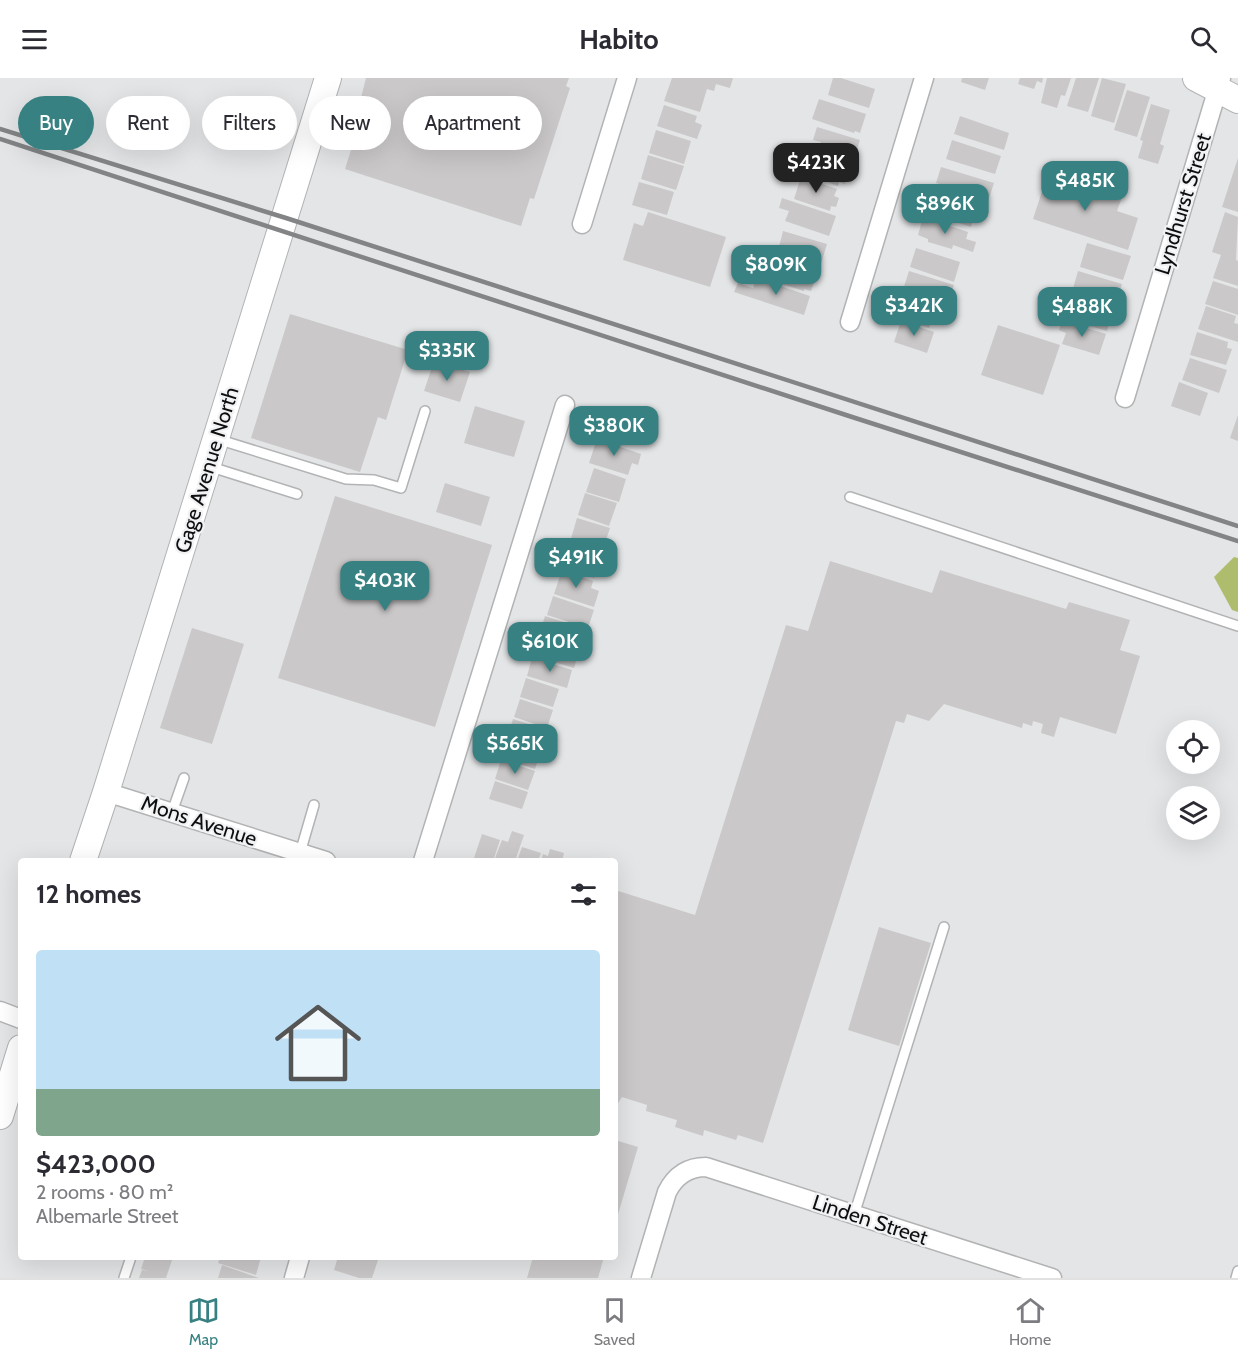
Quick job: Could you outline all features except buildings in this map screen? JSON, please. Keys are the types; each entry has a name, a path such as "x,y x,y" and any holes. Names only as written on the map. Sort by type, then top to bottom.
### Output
{"main road":[{"name":"Gage Avenue North","path":"84,858 217,439 328,78"},
{"path":"0,1116 18,1058"}],"street":[{"path":"582,224 627,78"},
{"path":"850,322 924,78"},
{"name":"Lyndhurst Street","path":"1125,398 1218,86"},
{"path":"424,858 565,405"},
{"name":"Mons Avenue","path":"106,792 316,858"},
{"path":"0,1011 18,1018"},
{"name":"Linden Street","path":"641,1278 667,1192 676,1179 688,1170 706,1167 1052,1278"},
{"path":"294,1278 299,1260"}],"lane":[{"path":"217,439 346,479 374,480 401,488 425,411"},
{"path":"208,466 297,494"},
{"path":"850,496 1238,626"},
{"path":"172,812 184,778"},
{"path":"300,853 314,805"},
{"path":"854,1215 944,927"},
{"path":"124,1278 130,1260"},
{"path":"1236,1278 1238,1272"}],"green space":[{"path":"1234,557 1238,558 1238,612 1232,610 1214,577"}],"railway":[{"path":"0,129 286,218 1238,526"},
{"path":"0,139 1238,541"}]}
